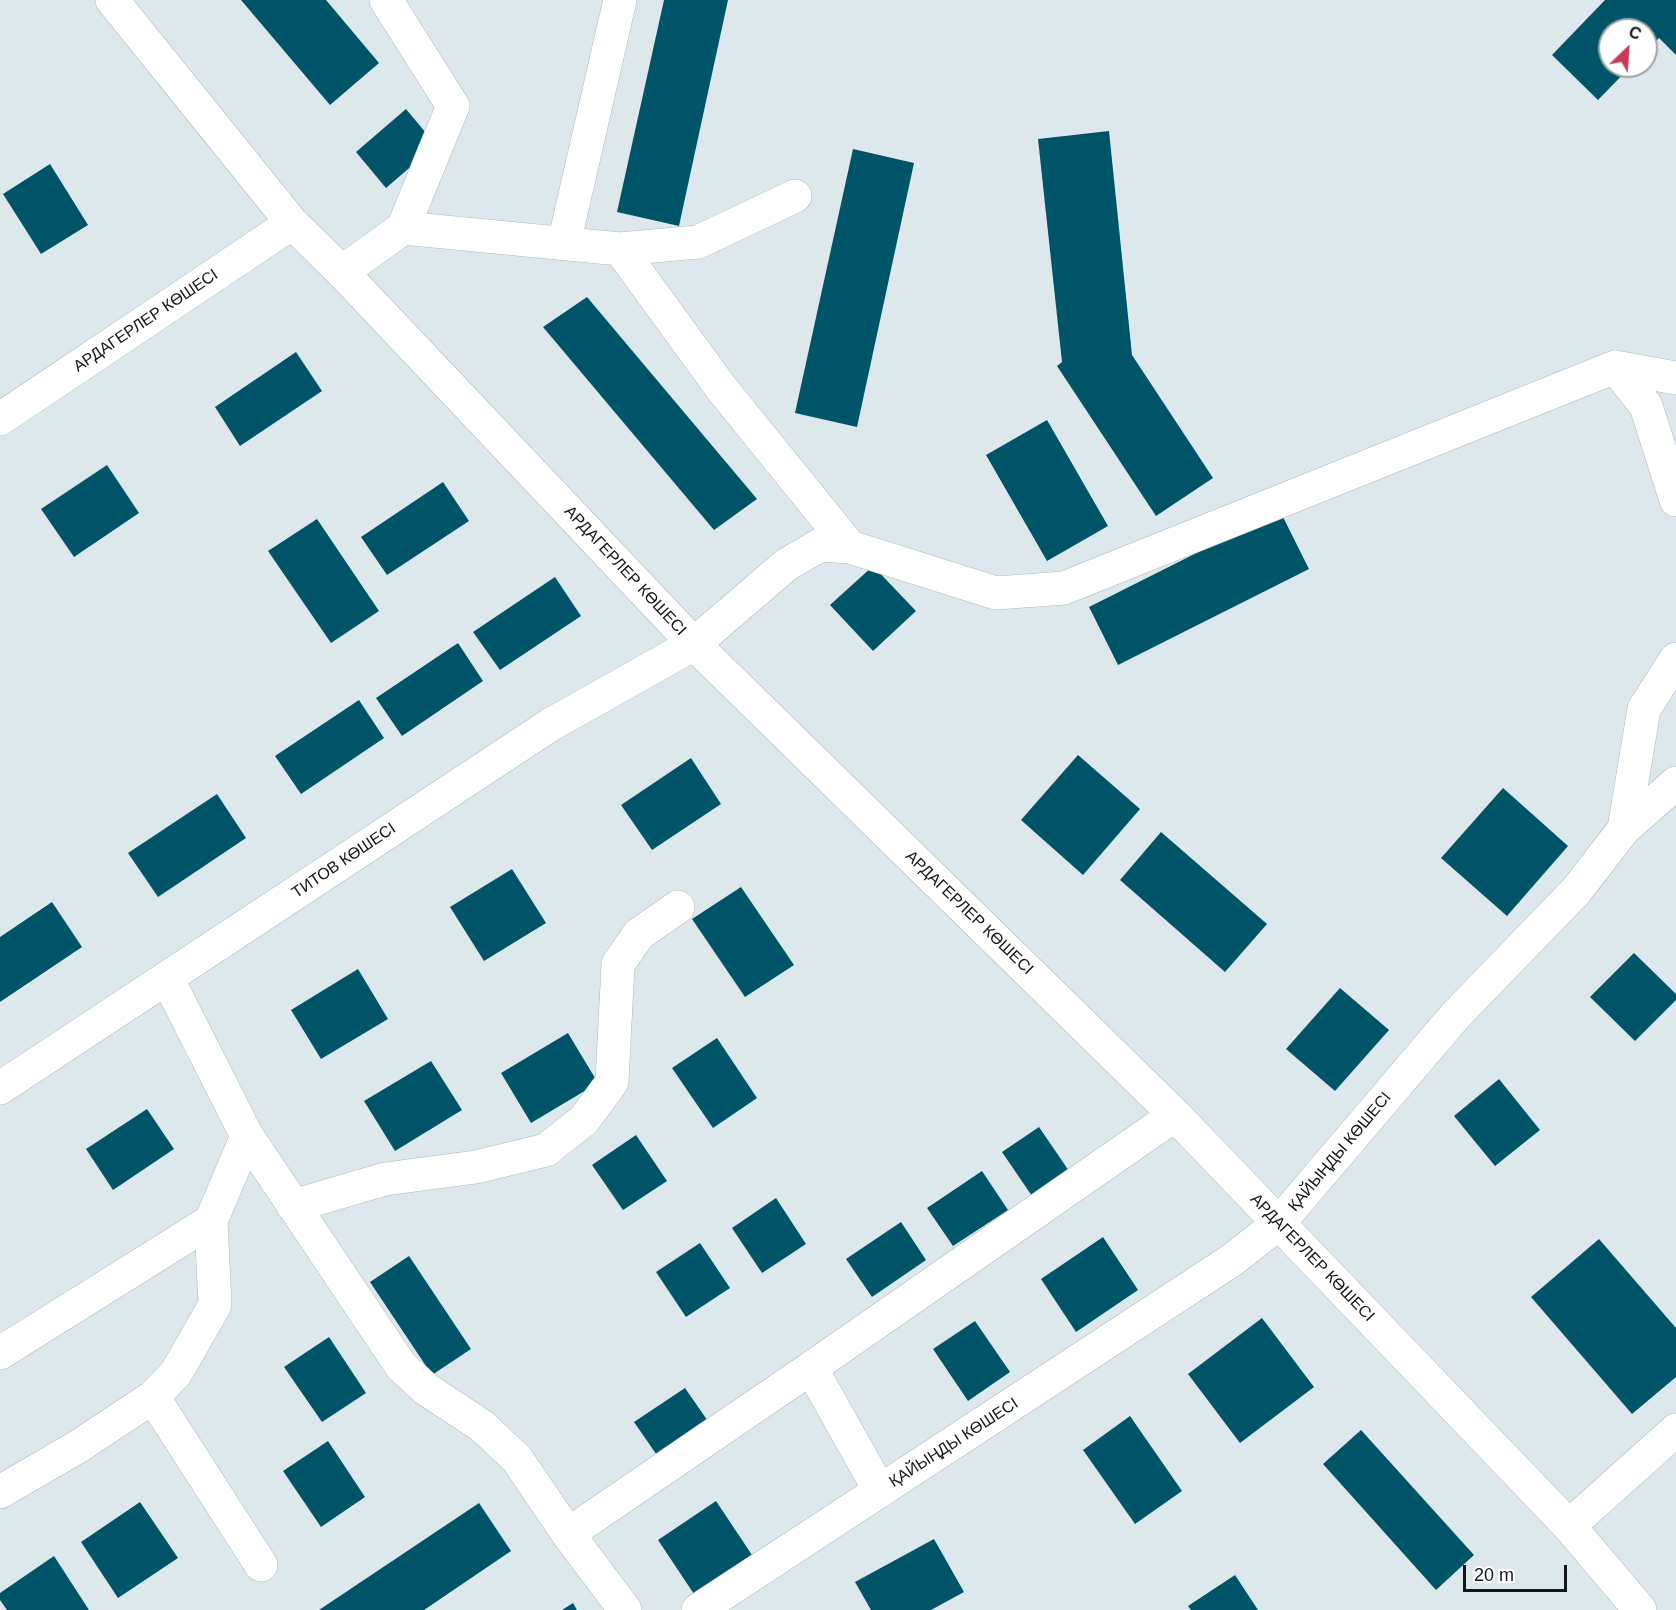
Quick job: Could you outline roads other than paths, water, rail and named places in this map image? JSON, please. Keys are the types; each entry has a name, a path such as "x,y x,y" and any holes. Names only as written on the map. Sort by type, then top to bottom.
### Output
{"street":[{"name":"АРДАГЕРЛЕР КӨШЕСІ","path":"112,0 292,223 342,272 694,644 1175,1114 1569,1526 1640,1610"},
{"path":"342,272 404,228 453,106 386,0"},
{"path":"564,243 620,0"},
{"path":"404,228 620,249 698,242 795,196"},
{"name":"АРДАГЕРЛЕР КӨШЕСІ","path":"0,419 292,223"},
{"path":"620,249 722,389 850,547"},
{"path":"1615,367 1676,378"},
{"path":"1615,367 1646,406 1676,501"},
{"name":"ТИТОВ КӨШЕСІ","path":"0,1088 550,725 694,644 786,565 820,545 850,547 996,593 1064,588 1615,367"},
{"name":"ҚАЙЫҢДЫ КӨШЕСІ","path":"698,1610 1232,1260 1278,1224 1455,1017 1576,891 1624,829 1644,709 1676,659"},
{"path":"1624,829 1676,783"},
{"path":"293,1206 385,1179 476,1167 546,1150 584,1120 612,1082 618,964 639,934 678,907"},
{"path":"167,978 247,1136 401,1366 426,1389 482,1426 518,1459 568,1534 625,1610"},
{"path":"568,1534 1175,1114"},
{"path":"0,1492 79,1446 153,1397 176,1373 215,1305 211,1221 247,1136"},
{"path":"0,1353 211,1221"},
{"path":"811,1368 880,1491"},
{"path":"153,1397 261,1565"},
{"path":"1569,1526 1676,1430"}]}
